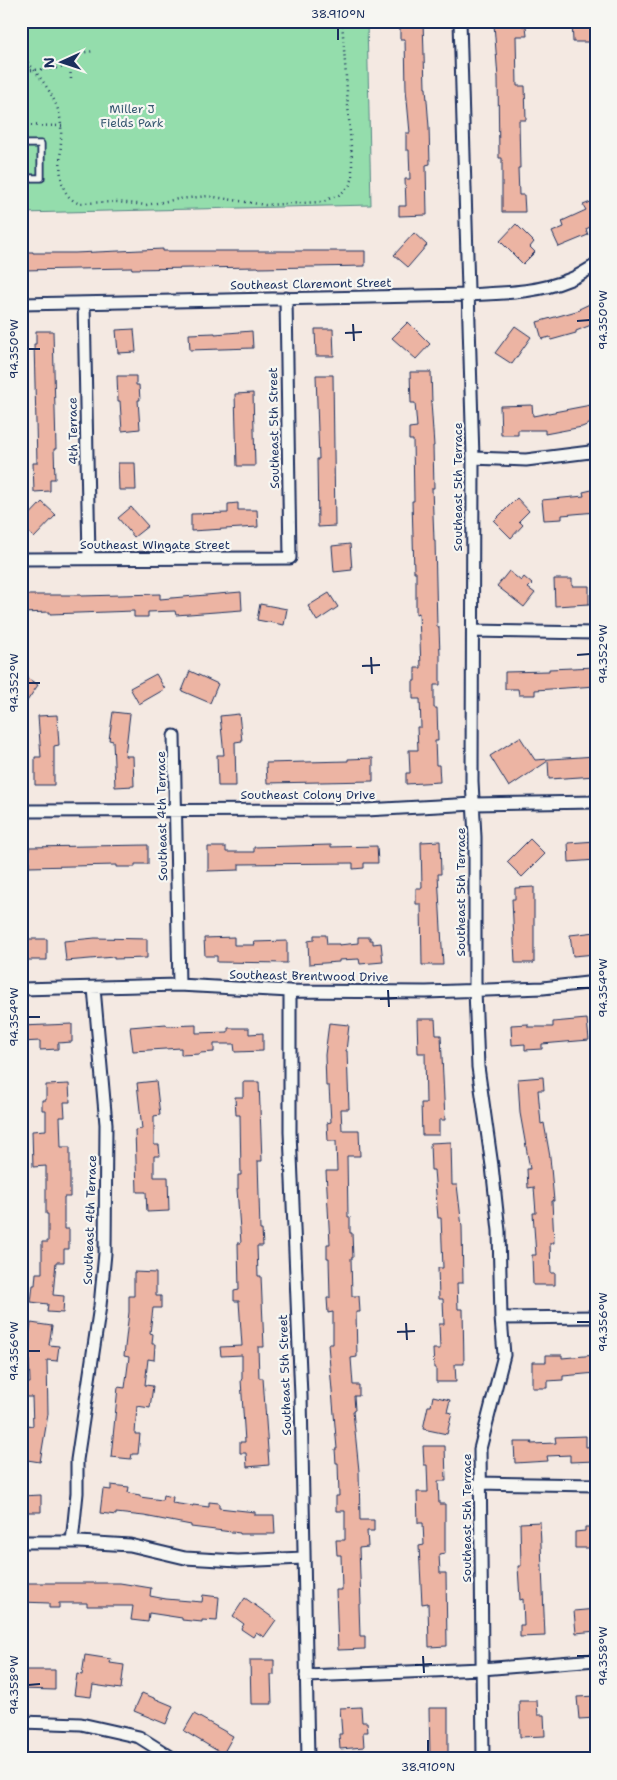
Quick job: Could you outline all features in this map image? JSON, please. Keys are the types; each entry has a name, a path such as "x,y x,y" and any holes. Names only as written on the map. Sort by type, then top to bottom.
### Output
{"street":[{"name":"Southeast 5th Terrace","path":"460,21 472,458 472,781 476,837 475,990 478,1067 499,1231 500,1318 504,1355 480,1449 483,1759"},
{"name":"Southeast Claremont Street","path":"21,304 467,295 523,292 569,280 596,265"},
{"name":"Southeast 5th Street","path":"286,298 290,558"},
{"name":"4th Terrace","path":"84,303 89,558"},
{"path":"472,458 526,460 590,452 596,449"},
{"name":"Southeast Wingate Street","path":"21,559 290,558"},
{"path":"473,631 596,633"},
{"name":"Southeast 4th Terrace","path":"174,736 179,985"},
{"name":"Southeast Colony Drive","path":"21,811 366,810 474,804 596,802"},
{"name":"Southeast Brentwood Drive","path":"21,989 179,985 290,991 426,992 543,988 596,982"},
{"name":"Southeast 4th Terrace","path":"72,1542 77,1493 77,1460 100,1306 105,1253 106,1124 94,988"},
{"name":"Southeast 5th Street","path":"290,991 290,1132 300,1396 308,1759"},
{"path":"500,1318 596,1317"},
{"path":"479,1483 596,1485"},
{"path":"21,1542 130,1545 186,1558 238,1560 303,1558"},
{"path":"306,1676 482,1669 596,1660"},
{"path":"21,1722 81,1724 139,1737 174,1759"}],"lane":[{"path":"21,144 41,144 41,178 21,178"}],"path":[{"path":"21,55 55,102 62,126 60,169 62,188 72,201 78,203 117,202 146,205 208,196 265,205 322,202 332,199 345,191 349,187 353,172 342,21"},
{"path":"72,79 70,68 79,53 94,51"},
{"path":"21,71 70,68"},
{"path":"21,125 62,126"}],"green space":[{"name":"Miller J Fields Park","path":"21,21 367,21 371,205 21,213"}],"building":[{"path":"400,21 423,21 430,164 426,165 427,215 399,216 399,206 406,206 405,179 410,179 409,150 406,150 406,133 410,133 406,89 405,39 400,39"},
{"path":"499,21 522,21 522,26 526,26 527,36 516,36 517,86 525,86 526,120 519,120 520,168 518,168 519,195 524,195 525,212 502,212 502,158 499,158 498,78 494,24 499,24"},
{"path":"572,21 592,21 592,23 596,23 596,42 573,42"},
{"path":"596,200 596,234 592,226 586,229 588,235 559,247 552,232 564,227 562,221 586,210 583,205"},
{"path":"516,224 534,242 530,247 535,252 523,264 500,241"},
{"path":"414,233 427,245 408,267 394,255"},
{"path":"163,249 163,251 365,251 365,266 21,270 21,252 75,253"},
{"path":"596,301 596,323 576,331 576,333 551,340 550,337 542,339 537,322 580,310"},
{"path":"408,322 430,344 416,359 392,338"},
{"path":"515,326 531,337 512,364 495,353"},
{"path":"134,329 136,352 118,353 116,330"},
{"path":"315,329 333,329 334,356 316,356"},
{"path":"36,331 53,331 56,449 54,449 55,479 50,479 50,491 34,492 33,463 37,463 34,344 36,344"},
{"path":"252,331 253,348 190,350 189,334"},
{"path":"410,372 431,372 434,446 434,488 432,488 437,627 439,627 440,655 440,685 434,685 434,708 437,708 438,741 435,741 436,765 439,765 440,782 406,784 406,773 410,773 409,750 418,750 417,727 421,727 420,699 413,699 415,668 421,668 419,613 416,614 416,572 414,572 413,440 409,440 409,428 417,427 415,403 411,403"},
{"path":"316,375 333,375 335,526 318,527 317,459 319,459"},
{"path":"117,376 136,376 136,385 139,385 140,429 122,431"},
{"path":"253,393 255,466 237,466 235,394"},
{"path":"596,404 596,421 582,427 545,434 545,430 518,430 518,435 501,435 500,406 532,405 533,416"},
{"path":"118,463 135,463 136,490 119,490"},
{"path":"596,489 596,512 562,515 562,519 544,520 542,500 584,496 583,492"},
{"path":"517,498 529,511 519,521 523,525 511,538 494,521"},
{"path":"42,502 56,515 34,538 21,524"},
{"path":"238,503 238,510 257,510 258,527 191,531 191,514 228,513 228,504"},
{"path":"131,507 148,526 134,537 118,518"},
{"path":"350,544 352,570 334,572 332,546"},
{"path":"509,571 521,581 524,577 532,584 528,588 535,593 524,607 497,586"},
{"path":"554,579 572,579 572,586 589,586 589,604 555,606"},
{"path":"241,592 242,610 176,615 175,611 148,612 148,617 134,617 134,611 50,614 50,612 21,613 21,595 160,594 160,599"},
{"path":"329,593 338,607 317,621 308,606"},
{"path":"260,604 287,609 284,625 257,620"},
{"path":"596,667 596,686 535,690 535,695 519,695 518,689 505,689 505,672"},
{"path":"190,671 218,684 210,703 182,691"},
{"path":"21,674 38,685 21,710"},
{"path":"156,674 165,689 139,704 130,688"},
{"path":"113,712 130,714 125,756 133,756 134,786 115,787 113,741 109,740"},
{"path":"239,714 242,741 235,742 236,786 218,786 217,755 224,755 220,716"},
{"path":"57,715 59,745 54,746 54,785 35,785 35,757 41,757 38,716"},
{"path":"520,737 535,760 596,756 596,776 549,779 548,761 509,787 490,756"},
{"path":"373,758 373,781 267,783 266,763 348,761 348,759"},
{"path":"530,839 545,854 522,877 507,862"},
{"path":"440,841 441,874 438,874 443,965 422,965 421,904 416,904 416,888 422,888 421,842"},
{"path":"596,841 596,860 569,862 568,843"},
{"path":"148,845 148,864 135,864 135,867 116,867 116,865 29,867 29,847"},
{"path":"331,845 331,847 377,846 378,863 364,863 364,868 353,869 353,863 239,864 239,870 208,871 208,847 226,847 226,852 254,852 254,847"},
{"path":"534,887 534,963 515,963 512,899 515,899 515,888"},
{"path":"596,932 596,954 573,956 570,935"},
{"path":"314,935 326,935 327,944 339,945 358,943 358,937 370,937 370,940 373,940 373,944 381,943 383,962 360,964 359,959 309,964 308,941 314,940"},
{"path":"234,937 234,945 255,945 254,942 287,941 287,963 217,962 217,956 205,956 204,938"},
{"path":"95,938 147,939 147,958 114,959 114,957 66,961 64,941"},
{"path":"21,939 47,939 47,960 21,960"},
{"path":"417,1019 435,1019 436,1035 441,1035 445,1120 439,1120 439,1135 422,1135 421,1103 426,1103 425,1053 418,1053"},
{"path":"587,1019 589,1040 542,1044 542,1049 525,1050 525,1044 512,1045 511,1025 528,1024 528,1027 553,1027 553,1022"},
{"path":"329,1023 349,1025 346,1051 349,1109 341,1109 342,1130 359,1130 360,1156 347,1156 348,1217 350,1217 350,1233 352,1233 353,1258 351,1258 352,1296 359,1296 360,1312 356,1312 357,1357 351,1358 353,1385 359,1385 359,1396 354,1396 355,1410 353,1411 359,1471 360,1520 374,1520 374,1531 367,1531 368,1547 359,1548 360,1636 365,1636 365,1649 338,1650 336,1590 342,1590 341,1555 337,1555 336,1540 345,1540 345,1511 336,1511 336,1496 339,1496 338,1463 336,1463 335,1449 337,1449 328,1344 333,1344 333,1312 328,1313 327,1298 330,1298 327,1244 330,1244 326,1171 337,1171 336,1141 328,1141 327,1123 331,1122 329,1086 326,1086 325,1055"},
{"path":"72,1024 72,1042 58,1043 58,1049 40,1050 40,1041 21,1042 21,1026"},
{"path":"166,1024 167,1026 196,1025 196,1033 228,1032 228,1028 249,1028 249,1034 263,1033 263,1051 235,1052 234,1044 214,1044 214,1052 200,1054 181,1055 181,1048 133,1051 130,1027"},
{"path":"543,1077 544,1090 538,1090 541,1124 544,1123 550,1157 554,1201 552,1201 554,1243 550,1243 551,1273 555,1273 555,1285 533,1285 532,1255 536,1255 533,1213 536,1213 534,1187 528,1188 527,1169 530,1169 520,1113 518,1079"},
{"path":"156,1081 160,1115 154,1116 154,1145 159,1145 160,1156 154,1156 154,1177 168,1177 169,1211 147,1212 146,1192 137,1192 135,1130 142,1129 137,1083"},
{"path":"243,1082 259,1082 262,1161 258,1161 260,1230 262,1230 263,1246 257,1246 258,1276 261,1276 264,1347 258,1347 259,1378 263,1378 269,1465 247,1467 246,1453 240,1453 240,1442 245,1442 241,1380 242,1355 221,1356 220,1347 242,1346 239,1301 234,1301 234,1291 239,1290 238,1243 241,1243 237,1189 238,1175 241,1175 240,1115 236,1115 235,1097 243,1097"},
{"path":"69,1084 70,1102 64,1102 65,1117 60,1117 61,1147 70,1147 70,1197 64,1197 64,1229 69,1229 69,1249 64,1249 64,1262 56,1262 53,1295 64,1296 63,1313 47,1312 48,1304 31,1302 36,1273 42,1273 42,1242 48,1242 46,1166 33,1167 32,1131 46,1130 46,1110 42,1110 42,1100 46,1100 46,1085"},
{"path":"451,1142 452,1185 457,1185 462,1227 463,1283 457,1283 458,1309 463,1309 464,1364 455,1364 456,1382 436,1382 433,1349 440,1349 439,1324 444,1324 443,1299 439,1299 438,1268 443,1268 441,1218 438,1218 434,1170 431,1170 430,1143"},
{"path":"134,1272 156,1273 156,1296 161,1296 161,1308 153,1308 150,1333 153,1334 152,1344 155,1344 154,1360 148,1359 145,1385 153,1386 150,1408 137,1406 135,1434 140,1434 138,1454 132,1454 131,1459 111,1457 118,1387 125,1388 129,1357 124,1356 129,1296 134,1296"},
{"path":"31,1323 52,1326 49,1345 59,1346 57,1361 47,1360 48,1414 40,1462 21,1459 21,1441 24,1442 27,1425 33,1426 32,1397 23,1397 23,1383 30,1383 29,1357 26,1356"},
{"path":"546,1355 562,1355 562,1358 596,1355 596,1373 563,1376 563,1380 547,1381 547,1388 532,1388 532,1362 546,1362"},
{"path":"433,1396 450,1400 447,1412 452,1413 447,1434 423,1429 428,1406 431,1406"},
{"path":"586,1436 586,1447 596,1446 596,1461 570,1462 570,1455 547,1456 548,1461 515,1463 514,1442 532,1442 531,1444 556,1443 555,1437"},
{"path":"423,1446 445,1446 446,1481 438,1481 439,1504 445,1504 445,1553 439,1554 440,1573 446,1573 447,1646 429,1647 428,1603 422,1604 419,1546 424,1545 423,1523 418,1523 417,1492 428,1492 427,1465 424,1465"},
{"path":"111,1485 129,1487 128,1493 140,1495 140,1497 162,1500 163,1495 173,1497 172,1503 209,1507 209,1502 219,1503 219,1508 255,1512 255,1515 274,1515 275,1534 240,1534 191,1527 191,1525 144,1516 100,1513 103,1489 111,1490"},
{"path":"41,1495 41,1512 21,1512 21,1496"},
{"path":"540,1522 545,1636 520,1637 520,1625 524,1625 523,1599 520,1600 518,1566 521,1566 520,1523"},
{"path":"585,1527 596,1527 596,1548 575,1548 575,1532 585,1531"},
{"path":"21,1583 120,1583 151,1588 150,1596 166,1599 202,1602 203,1595 219,1597 217,1621 182,1620 182,1618 149,1613 148,1622 131,1620 133,1606 87,1606 87,1603 59,1603 59,1608 49,1608 49,1603 21,1602"},
{"path":"245,1598 276,1620 264,1637 256,1632 253,1637 241,1629 244,1624 233,1616"},
{"path":"596,1609 596,1631 576,1633 574,1611"},
{"path":"85,1655 111,1659 110,1663 124,1665 121,1689 93,1685 91,1697 74,1695 77,1674 82,1675"},
{"path":"250,1660 274,1660 274,1675 271,1675 272,1704 251,1704"},
{"path":"21,1670 55,1670 55,1690 21,1689"},
{"path":"142,1693 173,1706 166,1724 134,1711"},
{"path":"596,1696 596,1718 579,1719 577,1697"},
{"path":"519,1701 537,1701 538,1715 544,1715 545,1736 520,1737"},
{"path":"361,1707 362,1722 367,1722 368,1732 363,1732 364,1747 340,1749 339,1734 342,1734 340,1708"},
{"path":"429,1708 448,1708 448,1759 430,1759"},
{"path":"194,1714 233,1736 223,1754 184,1731"}]}
